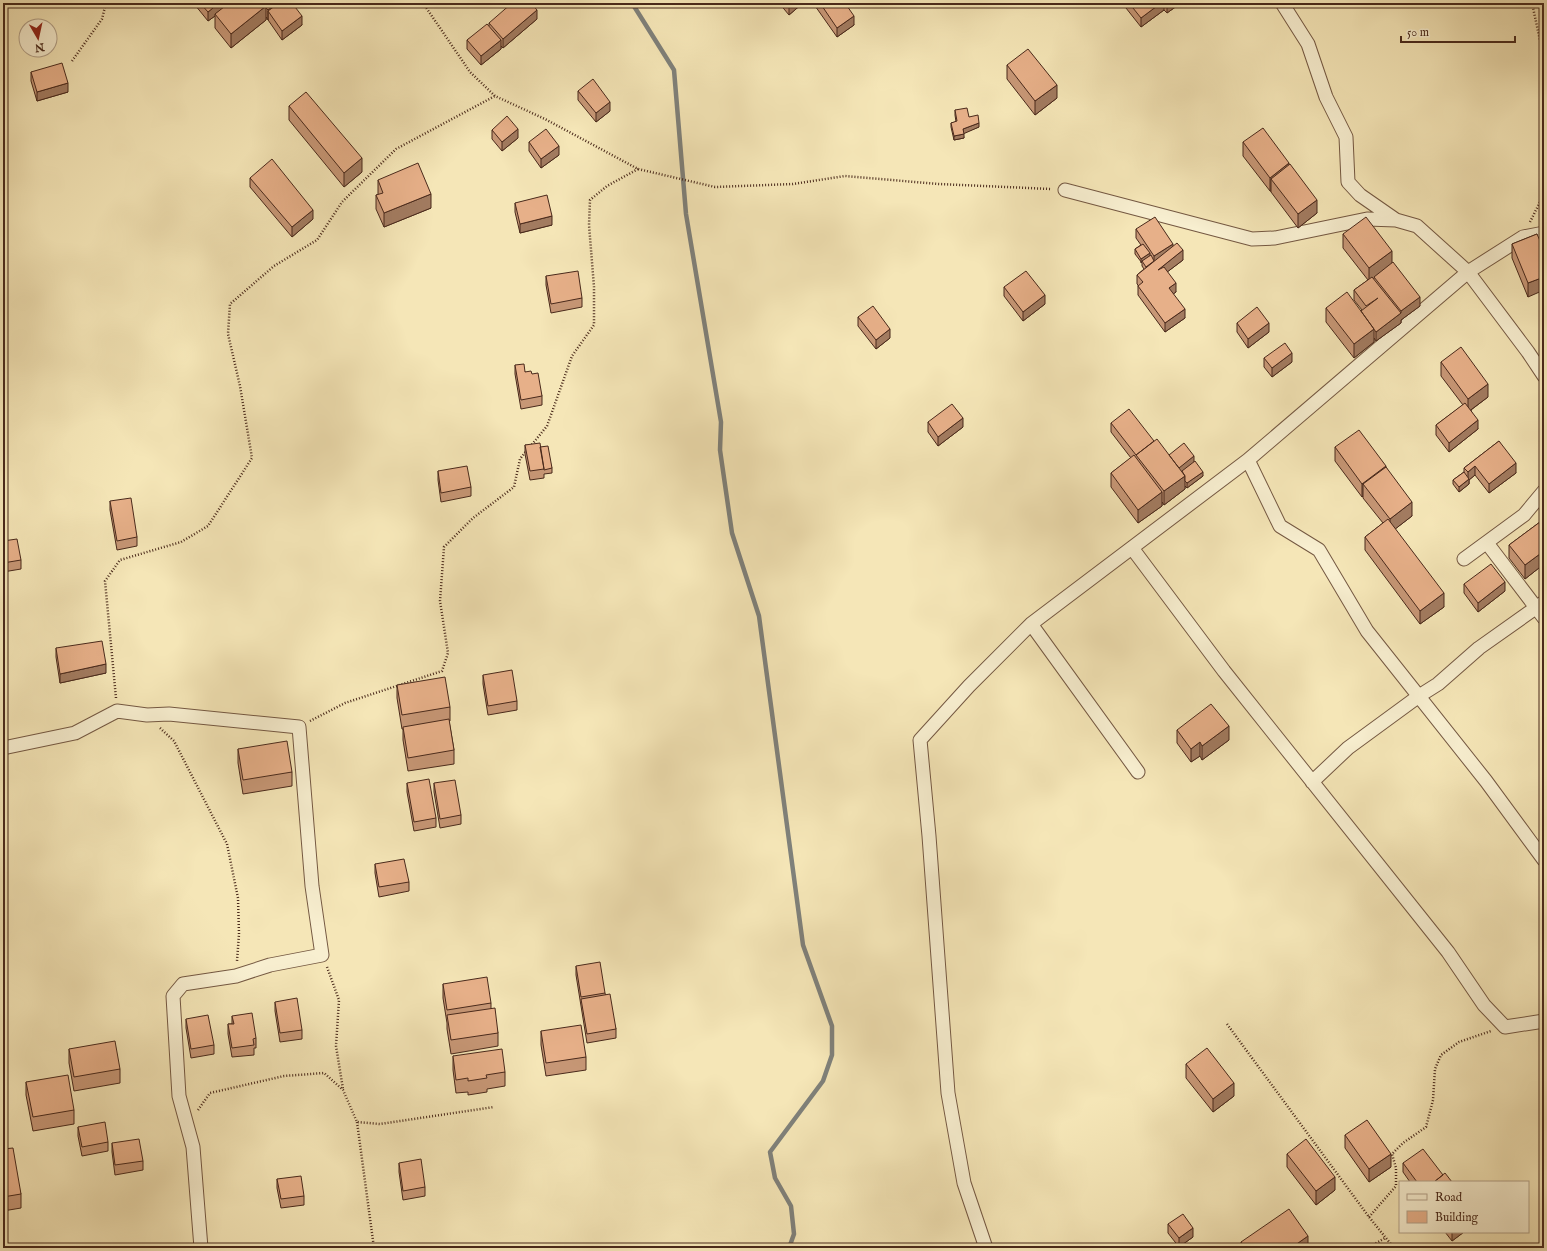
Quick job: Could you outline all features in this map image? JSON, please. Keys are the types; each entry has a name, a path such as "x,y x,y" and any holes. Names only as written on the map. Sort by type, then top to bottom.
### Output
{"street":[{"path":"1282,3 1308,44 1326,97 1346,137 1348,182 1360,195 1396,220"},
{"path":"1065,190 1252,239 1275,238 1367,219 1396,220 1417,226 1468,272 1528,352 1544,376"},
{"path":"986,1248 964,1183 948,1093 929,836 920,740 969,686 1031,624 1248,460 1468,272 1522,237 1544,233"},
{"path":"1248,460 1280,526 1318,550 1367,631 1486,781 1544,860"},
{"path":"1464,559 1488,543 1524,515 1544,491"},
{"path":"1312,782 1348,748 1418,696 1438,684 1479,648 1541,609 1488,543"},
{"path":"1132,548 1224,671 1448,952 1484,1005 1505,1027 1544,1021"},
{"path":"1031,624 1138,772"},
{"path":"3,748 74,733 117,711 147,715 169,714 299,727 312,886 322,956 270,964 236,976 183,984 173,996 179,1096 193,1147 201,1248"}],"path":[{"path":"72,61 102,19 106,3"},
{"path":"423,3 470,72 495,96 545,120 638,169 715,187 793,184 845,176 939,184 1065,190"},
{"path":"1532,3 1544,59"},
{"path":"117,711 105,581 120,560 181,542 208,526 252,458 240,386 228,334 230,304 274,266 317,240 342,202 396,148 495,96"},
{"path":"299,727 346,703 442,671 448,653 440,601 444,546 473,518 514,487 520,459 547,426 572,356 594,326 594,286 589,225 590,200 607,186 638,169"},
{"path":"1522,237 1544,194"},
{"path":"147,715 174,741 227,844 238,898 239,934 236,976"},
{"path":"322,956 331,974 339,1000 336,1046 343,1090 357,1122 374,1248"},
{"path":"1228,1024 1369,1217 1394,1248"},
{"path":"1369,1217 1396,1186 1396,1168 1392,1154 1403,1143 1426,1127 1433,1100 1435,1069 1441,1055 1459,1042 1505,1027"},
{"path":"187,1125 210,1093 284,1076 324,1073 343,1090"},
{"path":"357,1122 380,1124 494,1107"},
{"path":"1368,1248 1385,1238"}],"building":[{"path":"200,3 219,3 208,12"},
{"path":"229,3 263,3 266,6 231,34 215,14"},
{"path":"263,3 277,3 268,10"},
{"path":"279,3 292,3 302,16 282,31 268,11"},
{"path":"512,3 531,3 537,10 503,39 489,23"},
{"path":"820,3 845,3 854,16 837,28"},
{"path":"1129,3 1161,3 1141,18"},
{"path":"487,24 501,40 481,56 467,40"},
{"path":"1028,49 1057,85 1035,101 1007,65"},
{"path":"62,63 68,83 37,92 31,72"},
{"path":"593,79 610,102 596,113 578,91"},
{"path":"306,92 362,158 344,173 289,106"},
{"path":"967,108 969,117 978,115 979,123 963,129 964,134 954,136 951,123 957,121 955,110"},
{"path":"507,116 518,129 502,142 492,130"},
{"path":"1263,128 1289,163 1270,178 1243,142"},
{"path":"546,129 559,146 541,159 529,142"},
{"path":"272,159 313,210 292,227 250,178"},
{"path":"418,163 431,194 384,213 376,195 383,193 378,180"},
{"path":"1290,164 1317,200 1298,214 1271,179"},
{"path":"547,195 552,216 520,224 515,203"},
{"path":"1155,217 1173,244 1154,256 1136,229"},
{"path":"1366,217 1392,251 1369,268 1343,234"},
{"path":"1537,234 1544,250 1544,277 1528,283 1512,244"},
{"path":"1177,243 1183,250 1158,270 1164,267 1176,283 1169,288 1185,309 1165,323 1138,286 1143,282 1137,275"},
{"path":"1143,244 1150,253 1141,259 1135,249"},
{"path":"1151,255 1154,261 1146,267 1142,261"},
{"path":"1393,262 1420,297 1401,311 1374,277"},
{"path":"578,271 582,298 551,304 546,276"},
{"path":"1026,271 1045,295 1023,312 1004,287"},
{"path":"1372,277 1401,313 1376,332 1361,311 1378,298 1366,306 1354,290"},
{"path":"1347,292 1374,329 1354,344 1326,308"},
{"path":"873,306 890,329 876,340 858,317"},
{"path":"1257,307 1269,323 1248,339 1237,323"},
{"path":"1285,343 1292,353 1272,368 1264,358"},
{"path":"1461,347 1488,384 1468,399 1441,362"},
{"path":"524,364 525,372 531,371 532,374 538,373 542,396 521,400 515,365"},
{"path":"1465,403 1478,420 1449,443 1436,425"},
{"path":"952,404 963,418 938,437 928,422"},
{"path":"1129,409 1154,441 1136,455 1111,423"},
{"path":"1359,430 1386,466 1362,484 1335,447"},
{"path":"1157,439 1185,476 1164,491 1136,455"},
{"path":"1499,441 1516,463 1489,484 1475,466 1468,472 1464,468"},
{"path":"540,443 544,469 530,471 525,445"},
{"path":"1184,443 1194,456 1179,468 1169,455"},
{"path":"548,446 552,468 544,470 540,447"},
{"path":"1134,455 1162,492 1138,510 1111,473"},
{"path":"1195,461 1203,472 1187,483 1182,471"},
{"path":"467,466 471,487 441,493 438,471"},
{"path":"1386,467 1412,502 1390,519 1363,484"},
{"path":"1464,472 1469,479 1459,487 1453,480"},
{"path":"131,498 137,537 117,541 110,501"},
{"path":"1388,519 1444,593 1420,611 1365,537"},
{"path":"1544,519 1544,551 1525,565 1509,545"},
{"path":"17,539 21,560 3,563 3,541"},
{"path":"1491,564 1505,582 1478,603 1464,584"},
{"path":"102,641 106,664 60,674 56,648"},
{"path":"512,670 517,701 488,706 483,675"},
{"path":"445,677 450,707 402,715 397,685"},
{"path":"1211,704 1229,726 1202,746 1200,742 1191,749 1177,730"},
{"path":"449,719 454,750 408,758 403,727"},
{"path":"287,741 292,772 243,780 238,749"},
{"path":"429,779 436,818 414,822 407,783"},
{"path":"455,780 461,815 440,819 434,783"},
{"path":"404,859 409,882 379,887 375,864"},
{"path":"600,962 605,993 581,997 576,966"},
{"path":"487,977 491,1003 447,1010 443,984"},
{"path":"610,994 616,1029 587,1034 581,999"},
{"path":"297,998 302,1030 280,1033 275,1002"},
{"path":"495,1008 498,1033 451,1040 447,1015"},
{"path":"252,1013 256,1038 253,1039 254,1045 232,1048 228,1024 234,1024 232,1016"},
{"path":"208,1015 214,1045 191,1049 186,1019"},
{"path":"581,1025 586,1057 546,1063 541,1031"},
{"path":"115,1041 120,1069 74,1077 69,1049"},
{"path":"1207,1048 1234,1083 1213,1099 1186,1064"},
{"path":"502,1049 505,1072 486,1075 487,1078 468,1081 468,1078 456,1080 453,1056"},
{"path":"68,1075 74,1110 33,1117 26,1082"},
{"path":"1367,1120 1391,1154 1369,1169 1345,1135"},
{"path":"105,1122 108,1142 82,1147 78,1127"},
{"path":"139,1139 143,1161 115,1165 112,1143"},
{"path":"1306,1139 1335,1177 1316,1191 1287,1154"},
{"path":"13,1148 21,1194 3,1197 3,1149"},
{"path":"1423,1149 1443,1175 1435,1181 1416,1181 1403,1163"},
{"path":"421,1159 425,1187 403,1191 399,1163"},
{"path":"1445,1173 1451,1181 1435,1181"},
{"path":"301,1176 304,1196 281,1199 277,1179"},
{"path":"1289,1209 1308,1236 1291,1248 1246,1248 1241,1242"},
{"path":"1183,1214 1193,1228 1179,1238 1168,1224"}],"waterway":[{"path":"632,3 674,70 686,214 721,422 720,450 732,533 759,616 803,945 832,1026 832,1055 823,1081 770,1152 775,1178 791,1206 794,1234 789,1248"}]}
